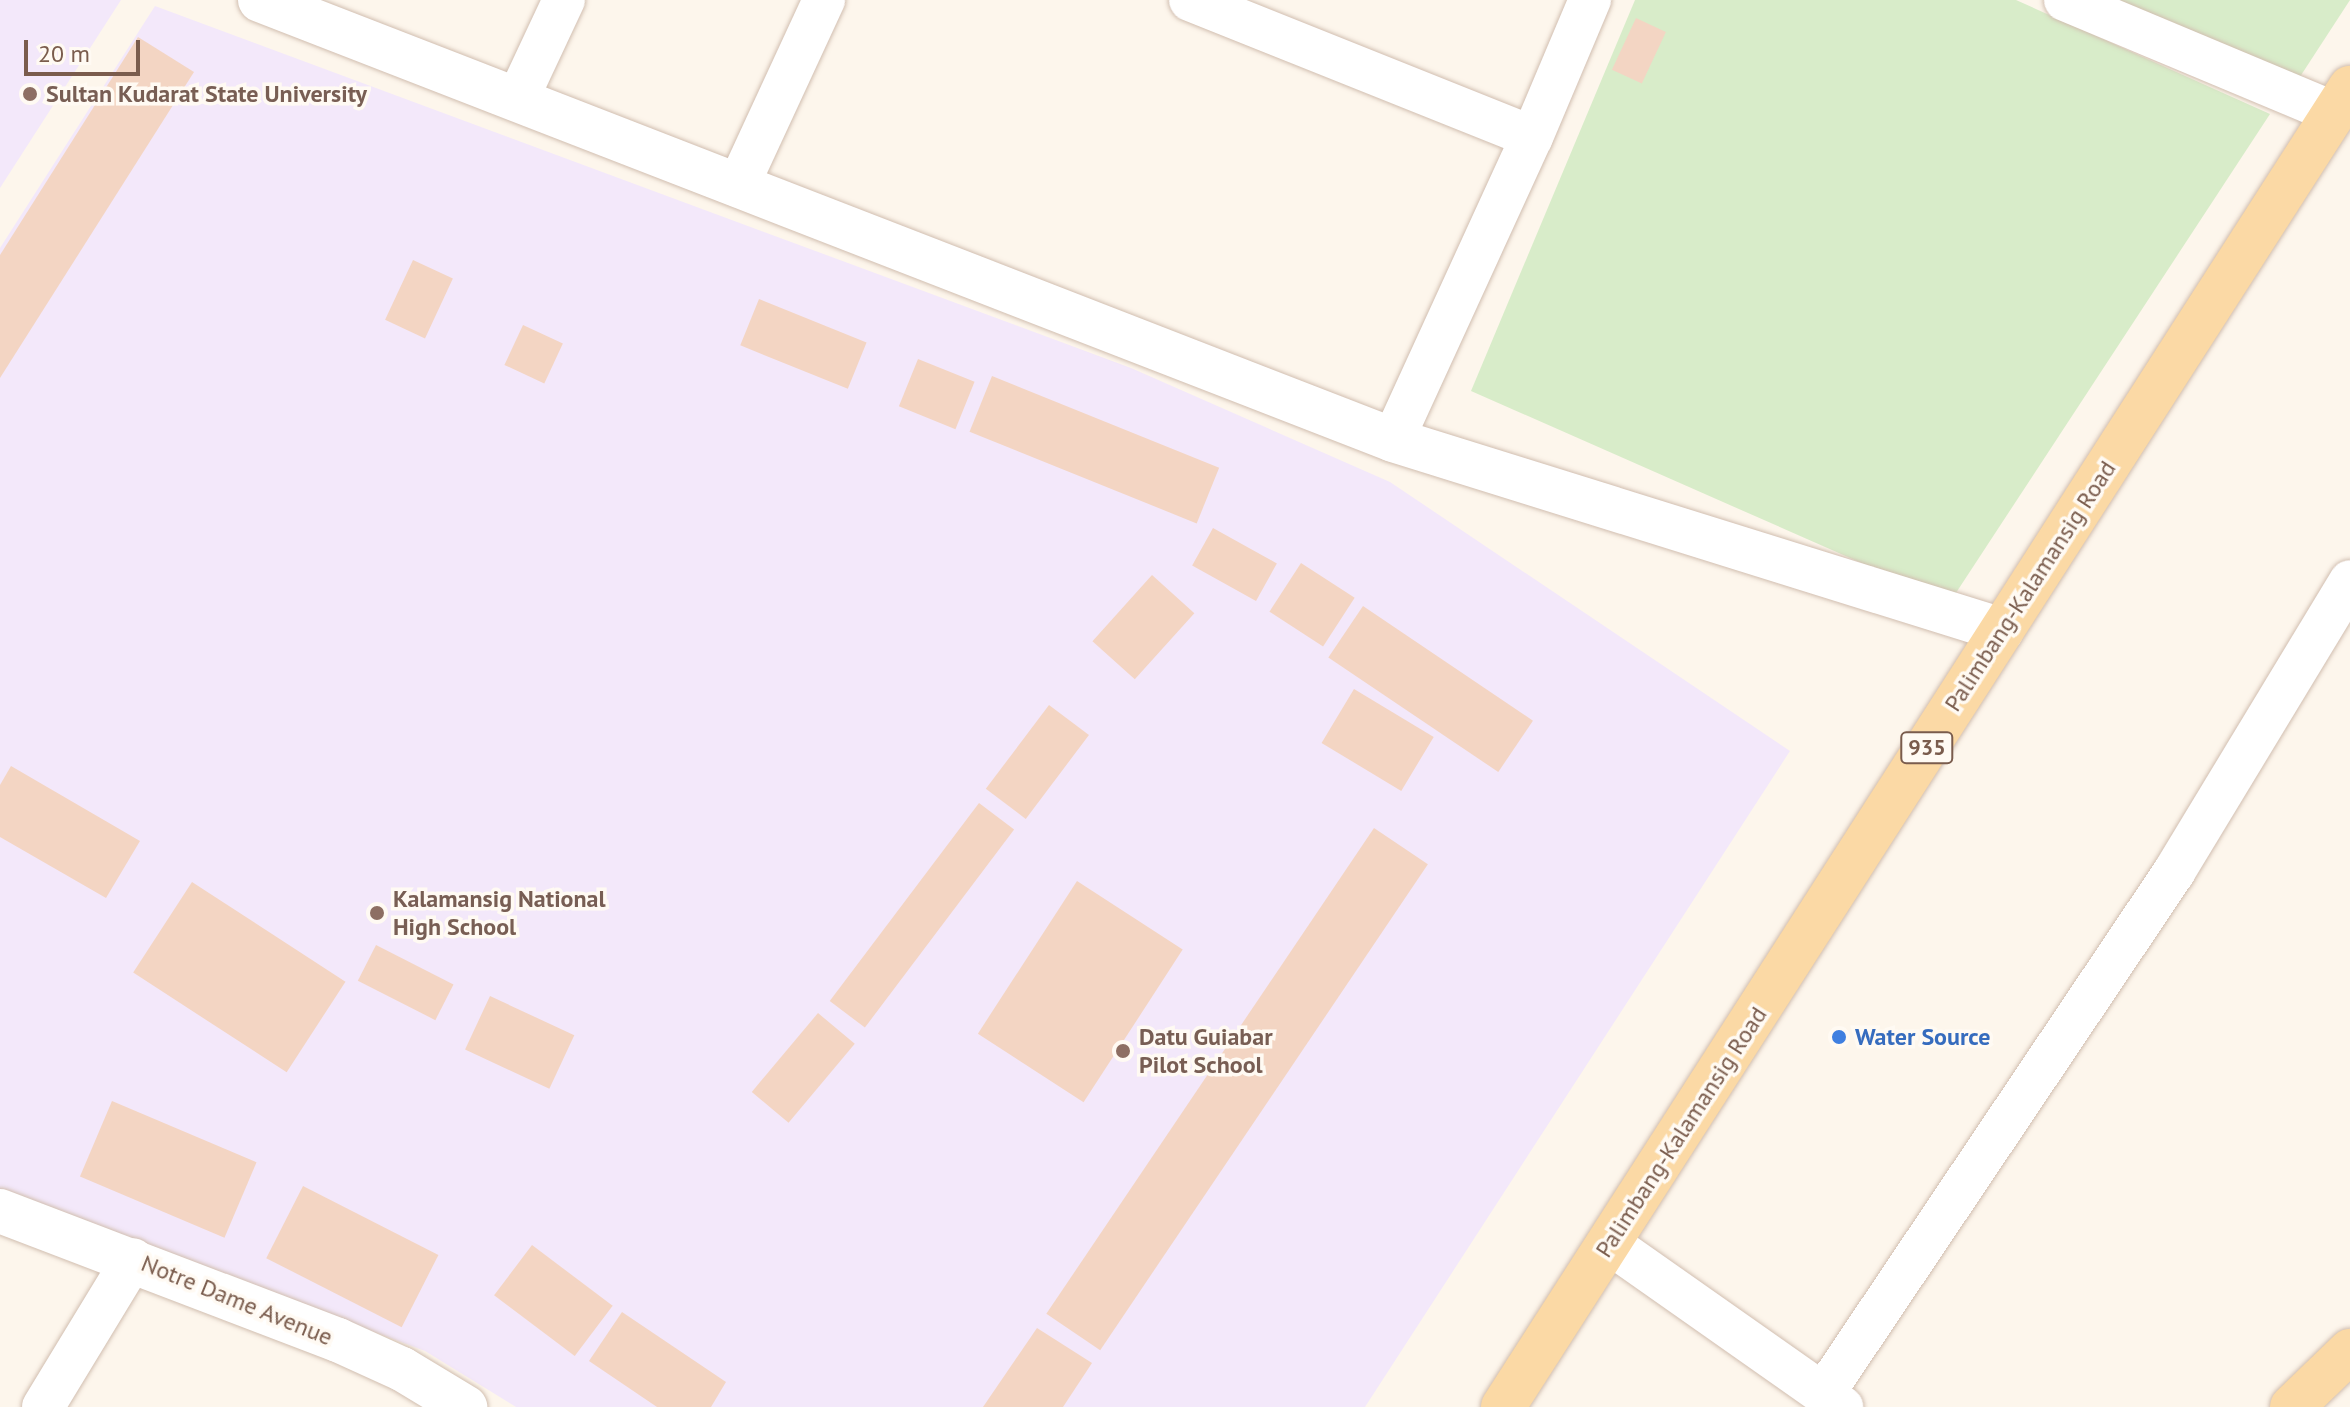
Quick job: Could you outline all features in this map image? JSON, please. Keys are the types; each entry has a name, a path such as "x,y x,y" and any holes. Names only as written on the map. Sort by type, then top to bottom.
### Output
{"main road":[{"name":"Palimbang-Kalamansig Road","path":"1503,1407 2341,100"},
{"path":"2292,1407 2350,1351"}],"street":[{"path":"260,0 305,7 518,98 738,186 1393,440 2002,630"},
{"path":"518,98 564,0"},
{"path":"738,186 824,0"},
{"path":"1190,0 1532,137"},
{"path":"1393,440 1532,137 1590,0"},
{"path":"2065,0 2341,100"},
{"path":"1610,1244 1833,1400 2174,872 2350,581"},
{"name":"Notre Dame Avenue","path":"0,1211 133,1259 338,1340 402,1369 465,1407"},
{"path":"43,1407 133,1259"}],"shaded area":[{"name":"Sultan Kudarat State University","path":"0,0 121,0 0,188"},
{"path":"155,6 1131,368 1390,482 1790,751 1365,1407 516,1407 425,1351 0,1192 0,248"}],"green space":[{"path":"1635,0 2016,0 2270,114 1950,602 1471,391"},
{"path":"2090,0 2350,0 2294,86"}],"building":[{"path":"1636,18 1666,32 1642,84 1612,70"},
{"path":"138,37 194,72 0,378 0,255"},
{"path":"413,260 453,279 425,338 385,320"},
{"path":"759,299 867,342 848,389 740,345"},
{"path":"523,325 563,344 544,383 504,365"},
{"path":"918,359 975,382 955,429 899,406"},
{"path":"992,376 1219,468 1197,523 970,432"},
{"path":"1213,528 1277,563 1256,601 1192,566"},
{"path":"1301,563 1355,598 1323,646 1269,612"},
{"path":"1152,575 1194,613 1135,679 1092,641"},
{"path":"1363,606 1533,721 1498,772 1328,657"},
{"path":"1354,689 1434,737 1401,791 1322,743"},
{"path":"1049,705 1089,735 1026,819 986,789"},
{"path":"11,766 140,841 106,898 0,837 0,785"},
{"path":"979,803 1014,829 865,1028 830,1001"},
{"path":"1374,828 1428,864 1100,1350 1046,1314"},
{"path":"1077,881 1183,950 1084,1102 978,1034"},
{"path":"192,882 345,982 287,1072 133,973"},
{"path":"376,945 454,984 435,1020 358,981"},
{"path":"490,996 574,1035 549,1089 465,1049"},
{"path":"818,1013 855,1044 789,1123 752,1092"},
{"path":"112,1101 257,1162 224,1238 80,1176"},
{"path":"303,1186 438,1255 402,1327 266,1258"},
{"path":"532,1245 613,1306 575,1356 494,1295"},
{"path":"622,1312 726,1382 711,1407 657,1407 589,1361"},
{"path":"1037,1328 1092,1363 1063,1407 983,1407"}],"place":[{"name":"Sultan Kudarat State University","path":"30,94"},
{"name":"Kalamansig National High School","path":"377,913"},
{"name":"Water Source","path":"1839,1037"},
{"name":"Datu Guiabar Pilot School","path":"1123,1051"}]}
